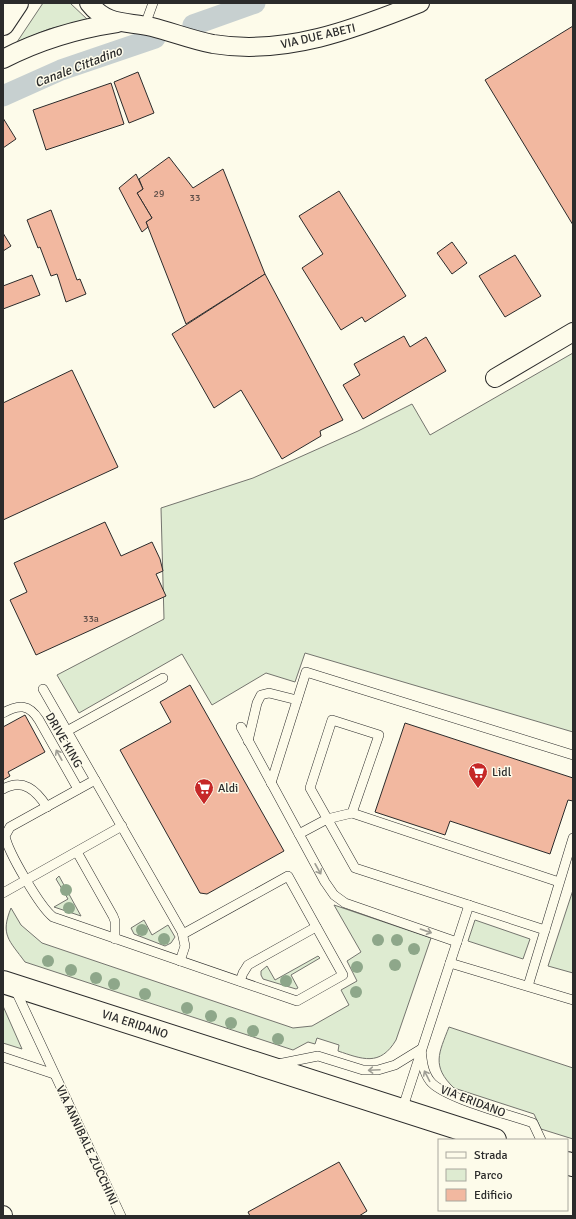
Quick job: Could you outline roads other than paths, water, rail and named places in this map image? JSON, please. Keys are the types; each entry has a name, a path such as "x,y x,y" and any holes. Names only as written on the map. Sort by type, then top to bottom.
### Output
{"main road":[{"path":"3,24 17,3"},
{"name":"VIA ERIDANO","path":"8,984 492,1139"}],"street":[{"name":"VIA DUE ABETI","path":"89,3 101,16 118,22 144,26 214,44 263,47 301,42 331,35 359,27 420,3"},
{"name":"VIA DUE ABETI","path":"3,59 53,37 84,28 118,22"},
{"path":"495,378 573,332"}],"lane":[{"path":"144,26 153,3"},
{"path":"271,783 306,672 573,755"},
{"path":"67,731 163,678"},
{"path":"43,689 183,934 185,946 180,961"},
{"path":"248,742 257,703 262,695 269,693 297,700"},
{"name":"DRIVE KING","path":"3,713 20,706 25,706 32,711 39,720 78,789"},
{"path":"352,813 379,735 332,720 310,788 355,868 545,930"},
{"path":"241,728 325,882 334,895 345,903 457,942"},
{"path":"95,780 10,827 5,836 9,848 42,906 53,917 297,1001 343,975 288,876 183,934"},
{"path":"3,789 16,785 26,785 36,791 47,807"},
{"path":"299,834 327,819 352,813 560,882"},
{"path":"3,893 122,826"},
{"path":"528,986 573,838"},
{"path":"77,852 113,916 115,921 115,939"},
{"name":"VIA ERIDANO","path":"402,1110 469,905"},
{"path":"240,981 248,965 316,927"},
{"path":"450,963 573,1000"},
{"name":"VIA ANNIBALE ZUCCHINI","path":"8,984 54,1074 121,1216"},
{"path":"267,1067 318,1056 363,1070 378,1070 395,1065 422,1049"},
{"name":"VIA ERIDANO","path":"422,1049 424,1071 430,1082 436,1087 458,1097 533,1123 541,1139"},
{"name":"VIA ANNIBALE ZUCCHINI","path":"3,1057 54,1074"}],"waterway":[{"name":"Canale Cittadino","path":"193,25 255,3"},
{"name":"Canale Cittadino","path":"3,96 61,70 155,38"}],"place":[{"name":"Lidl","path":"478,789"},
{"name":"Aldi","path":"204,805"}]}
